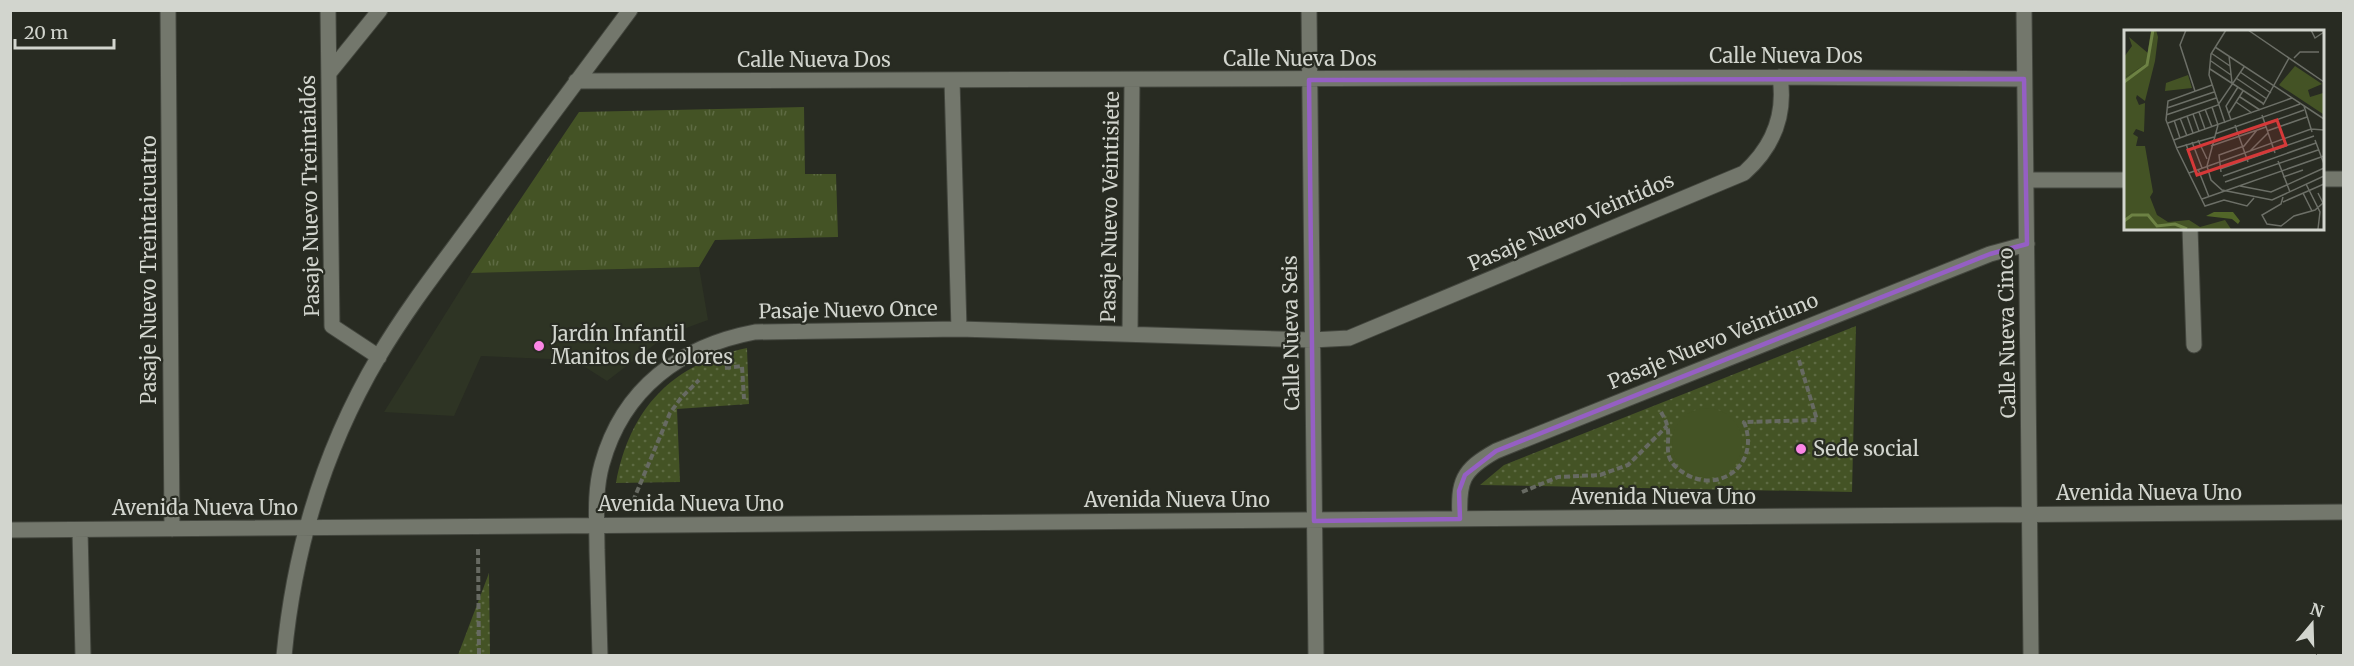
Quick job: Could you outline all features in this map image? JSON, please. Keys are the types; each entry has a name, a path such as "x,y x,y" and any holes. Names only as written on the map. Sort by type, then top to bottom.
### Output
{"street":[{"name":"Pasaje Nuevo Treintaicuatro","path":"168,10 172,530"},
{"name":"Pasaje Nuevo Treintaidós","path":"328,10 332,326 379,357"},
{"path":"329,73 380,10"},
{"path":"284,656 295,578 306,528 336,441 379,357 418,297 630,10"},
{"name":"Calle Nueva Seis","path":"1308,10 1316,656"},
{"name":"Calle Nueva Cinco","path":"2024,10 2031,656"},
{"name":"Calle Nueva Dos","path":"576,81 1780,77 2024,79"},
{"name":"Pasaje Nuevo Veintidos","path":"1312,340 1349,338 1744,173 1764,152 1778,123 1782,106 1780,77"},
{"path":"952,80 959,329"},
{"name":"Pasaje Nuevo Veintisiete","path":"1130,334 1132,80"},
{"path":"2324,179 2343,179"},
{"path":"2026,180 2124,180"},
{"path":"2190,230 2194,345"},
{"name":"Pasaje Nuevo Veintiuno","path":"1460,519 1459,491 1465,476 1478,461 1496,451 1990,254 2027,244"},
{"name":"Pasaje Nuevo Once","path":"600,656 597,493 610,439 640,392 664,369 707,344 755,332 959,329 1312,340"},
{"name":"Avenida Nueva Uno","path":"10,530 2343,512"},
{"path":"80,530 83,656"}],"path":[{"path":"1661,412 1668,426 1668,455 1673,464 1691,478 1705,482 1729,476 1744,459 1749,443 1744,422 1817,420 1790,333"},
{"path":"717,369 742,366 744,399"},
{"path":"622,526 670,413 681,398 698,381 708,375"},
{"path":"1515,495 1558,477 1600,475 1628,465 1668,426"},
{"path":"477,527 479,656"}],"highlighted area":[{"path":"2024,79 2027,244 1990,254 1496,451 1465,475 1459,491 1460,519 1314,521 1309,80"}],"shaded area":[{"name":"Jardín Infantil Manitos de Colores","path":"699,267 708,320 667,335 607,381 574,360 481,356 454,416 384,412 471,273"}],"green space":[{"path":"804,107 805,174 836,174 838,237 715,240 699,267 471,273 579,112"},
{"path":"1856,326 1852,492 1480,485 1504,465"},
{"path":"747,348 749,404 677,409 680,482 616,483 632,433 644,412 659,393 676,378 697,365 720,355"},
{"path":"1707,408 1726,414 1736,424 1742,443 1736,462 1726,472 1707,478 1688,472 1678,462 1672,443 1678,424 1688,414"},
{"path":"489,573 490,655 458,655"}],"place":[{"name":"Jardín Infantil Manitos de Colores","path":"539,346"},
{"name":"Sede social","path":"1801,449"}]}
